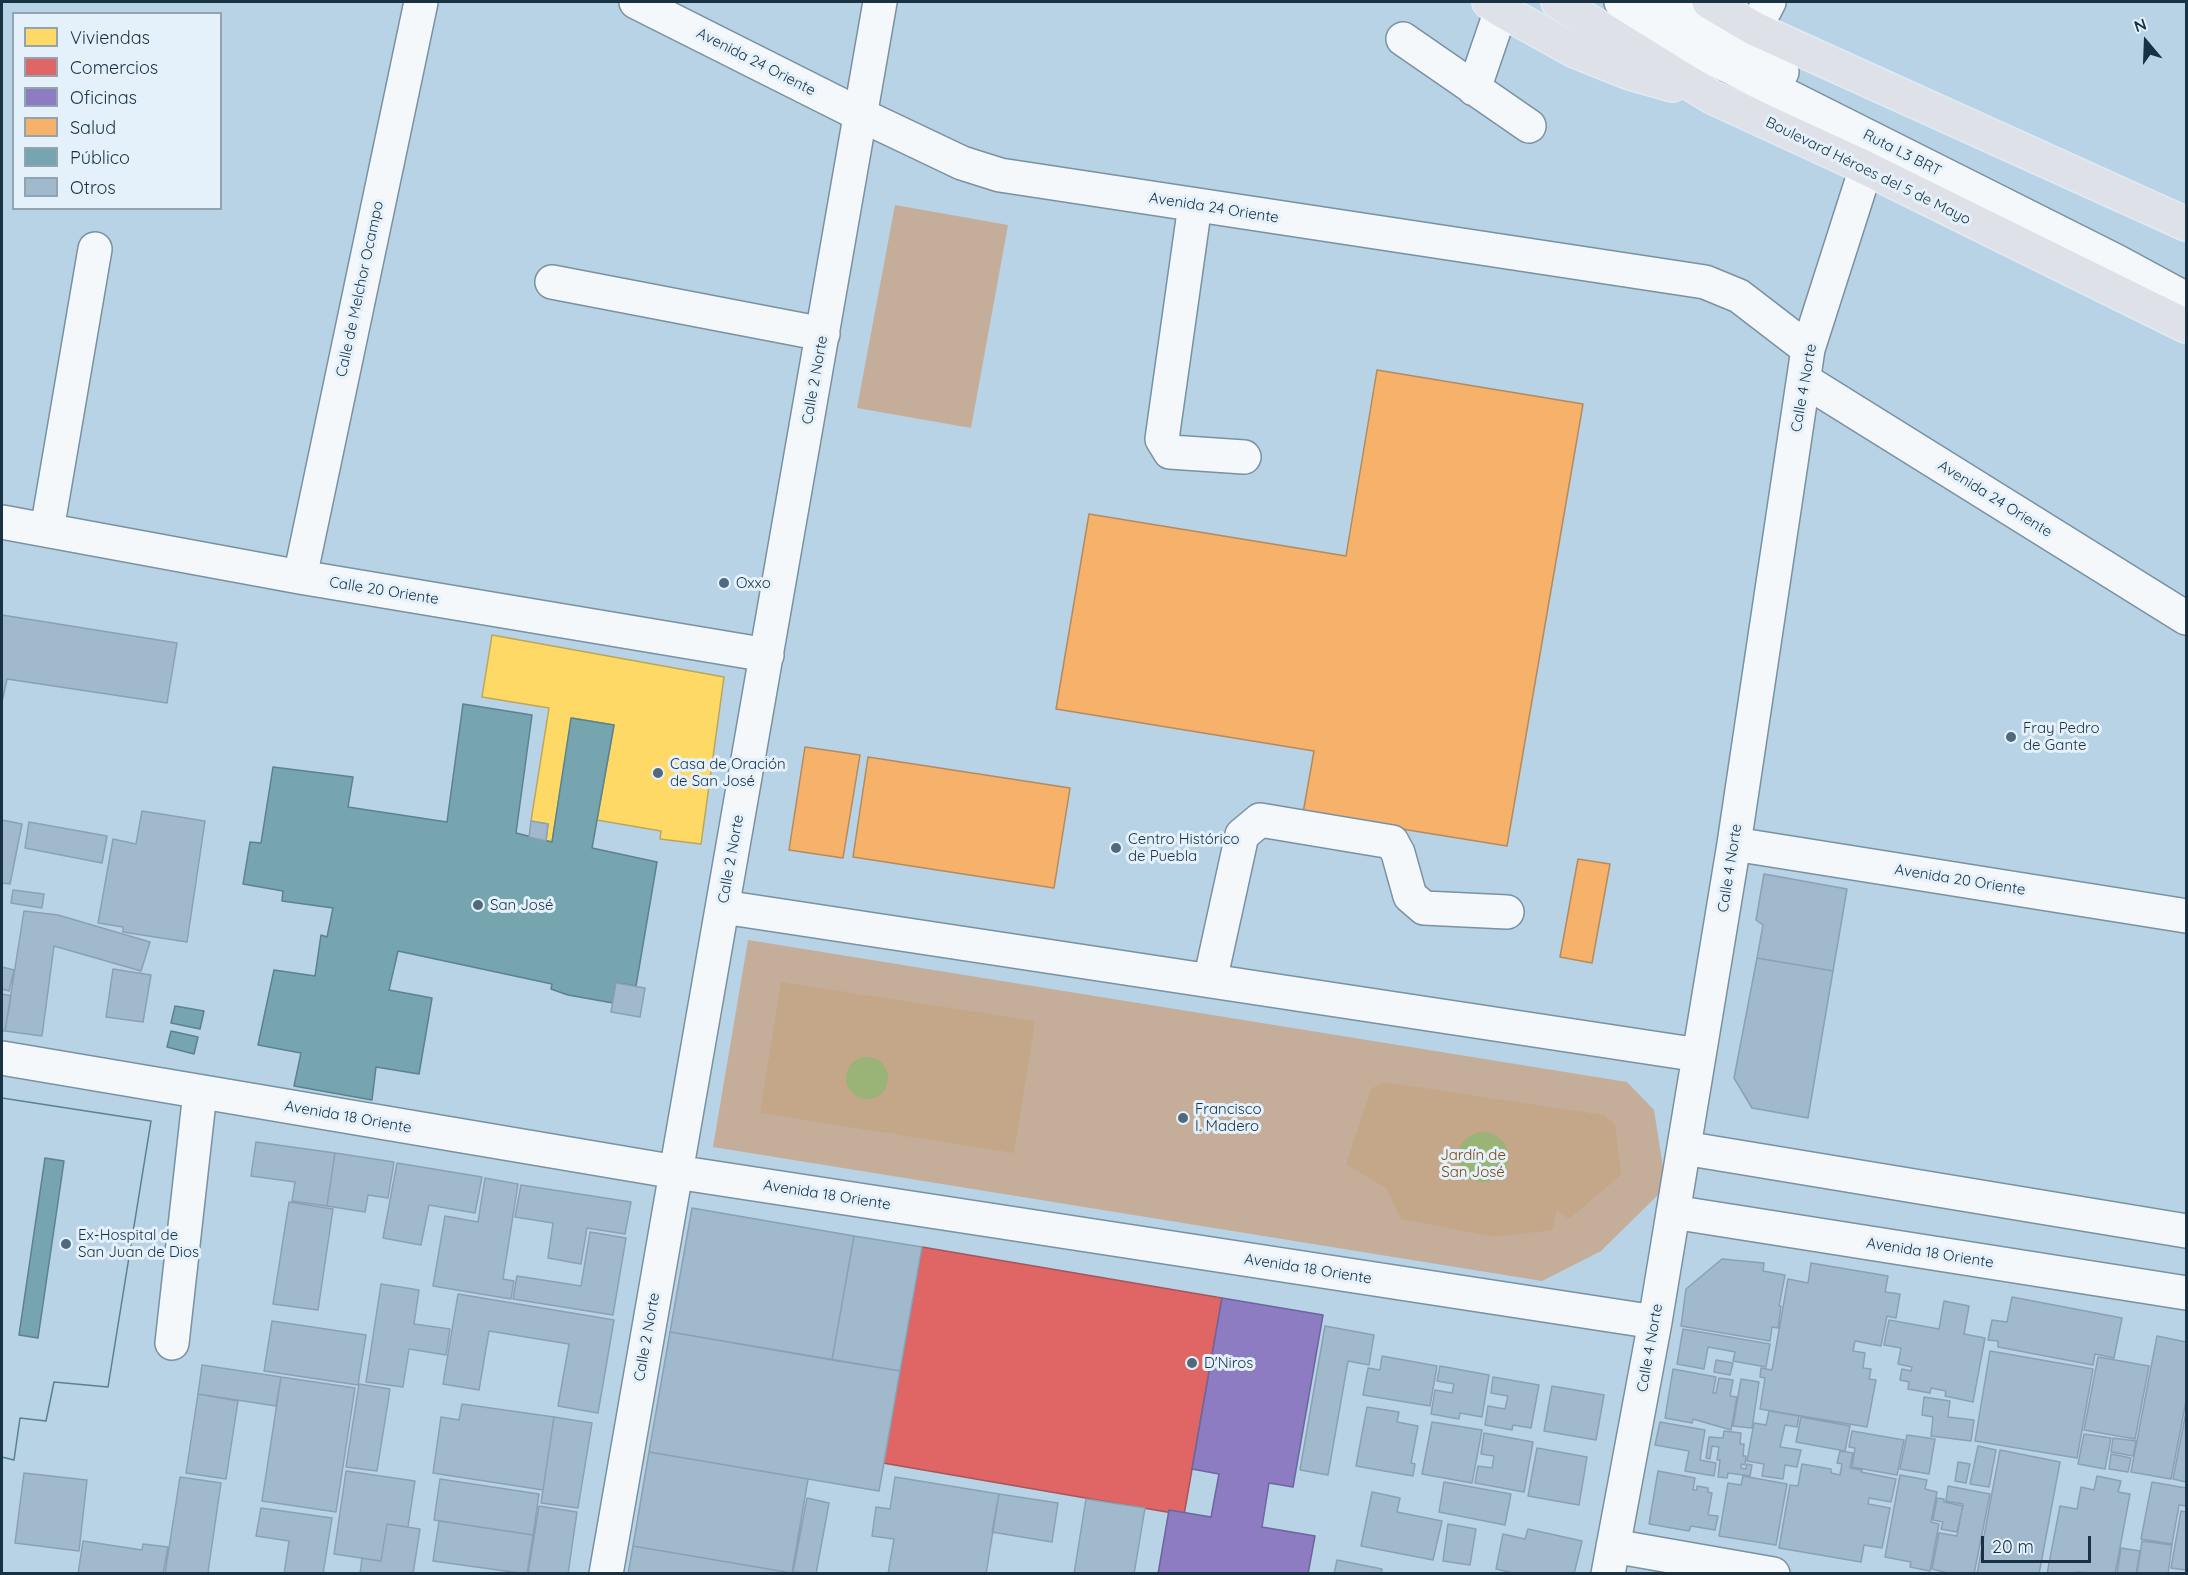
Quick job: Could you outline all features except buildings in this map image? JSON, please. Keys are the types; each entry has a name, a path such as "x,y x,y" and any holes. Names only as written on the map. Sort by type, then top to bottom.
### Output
{"main road":[{"name":"Boulevard Héroes del 5 de Mayo","path":"1558,2 1712,97 1866,168 2187,326"},
{"path":"1709,2 1762,15"},
{"path":"1719,2 1762,15 2187,224"},
{"path":"1495,6 1575,51 1629,73 1712,97"}],"street":[{"name":"Calle de Melchor Ocampo","path":"300,577 421,2"},
{"name":"Avenida 24 Oriente","path":"636,2 861,115 962,163 1000,175 1705,282 1739,296 1806,364 2187,618"},
{"name":"Ruta L3 BRT","path":"1622,2 1704,54 2187,299"},
{"name":"Ruta L3 BRT","path":"1670,2 1789,76 2187,280"},
{"name":"Calle 2 Norte","path":"606,1574 861,115 874,4"},
{"path":"1474,89 1495,6"},
{"path":"1402,39 1529,126"},
{"name":"Calle 4 Norte","path":"1610,1560 1655,1322 1734,843 1806,364 1866,168"},
{"path":"1195,205 1162,439 1170,452 1244,457"},
{"path":"47,530 95,249"},
{"path":"552,282 823,334"},
{"name":"Calle 20 Oriente","path":"2,522 300,577 767,655"},
{"path":"1210,981 1242,835 1260,820 1392,842 1398,853 1410,896 1424,908 1507,912"},
{"name":"Avenida 20 Oriente","path":"1734,843 2187,916"},
{"path":"723,907 1699,1056"},
{"name":"Avenida 18 Oriente","path":"2,1058 676,1172 1655,1322"},
{"path":"172,1343 200,1092"},
{"path":"1684,1148 2187,1231"},
{"name":"Avenida 18 Oriente","path":"1673,1212 2187,1293"},
{"path":"1610,1560 1773,1574"}],"green space":[{"path":"895,205 1008,225 971,428 857,408"},
{"name":"Jardín de San José","path":"748,940 1627,1082 1654,1110 1666,1187 1601,1251 1542,1281 713,1147"},
{"path":"781,982 1035,1021 1014,1153 760,1113"},
{"path":"1384,1082 1604,1115 1615,1124 1621,1175 1569,1219 1557,1210 1552,1230 1495,1237 1401,1219 1387,1189 1346,1164 1371,1089"}],"shaded area":[{"path":"867,1057 882,1063 888,1078 882,1093 867,1099 852,1093 846,1078 852,1063"},
{"path":"1483,1132 1492,1134 1503,1143 1508,1157 1506,1166 1497,1177 1483,1182 1474,1180 1463,1171 1458,1157 1460,1148 1469,1137"}],"place":[{"name":"Oxxo","path":"724,583"},
{"name":"Fray Pedro de Gante","path":"2011,737"},
{"name":"Casa de Oración de San José","path":"658,773"},
{"name":"Centro Histórico de Puebla","path":"1116,848"},
{"name":"San José","path":"478,905"},
{"name":"Francisco I. Madero","path":"1183,1118"},
{"name":"Ex-Hospital de San Juan de Dios","path":"66,1244"},
{"name":"D'Niros","path":"1192,1363"}]}
